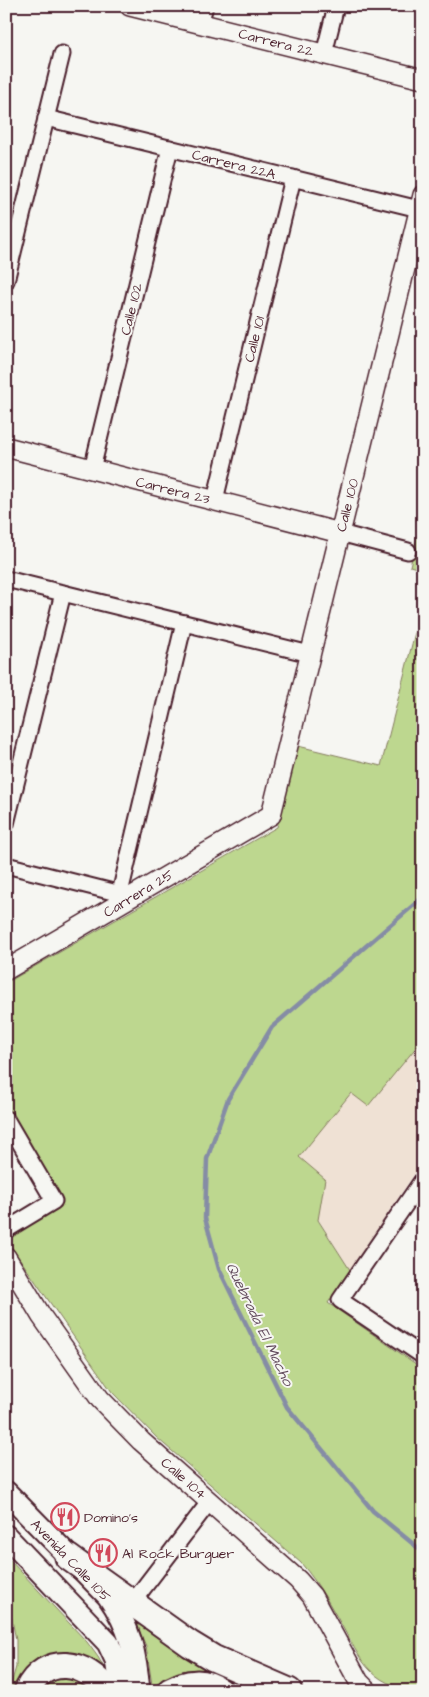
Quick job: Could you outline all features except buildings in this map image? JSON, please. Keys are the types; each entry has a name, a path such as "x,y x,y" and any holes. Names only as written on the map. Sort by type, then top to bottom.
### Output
{"highway":[{"path":"68,1557 190,1644 214,1658 289,1691"},
{"path":"28,1691 38,1676 47,1669 66,1665 86,1671 98,1679 107,1691"},
{"path":"170,1691 193,1682 205,1684 220,1691"}],"main road":[{"name":"Avenida Calle 105","path":"6,1492 108,1596 118,1611 132,1645 137,1666 139,1691"},
{"path":"6,1536 108,1644 116,1660 121,1691"}],"street":[{"name":"Carrera 22","path":"130,6 202,15 324,54 423,79"},
{"path":"324,54 336,6"},
{"path":"6,280 62,54"},
{"name":"Carrera 22A","path":"46,118 293,178 422,204"},
{"name":"Calle 102","path":"92,469 170,148"},
{"name":"Calle 101","path":"215,500 293,178"},
{"name":"Calle 100","path":"271,815 422,204"},
{"name":"Carrera 23","path":"6,447 340,533"},
{"path":"340,533 408,550"},
{"path":"6,579 310,654"},
{"path":"6,824 63,593"},
{"path":"6,865 126,895 184,623"},
{"name":"Carrera 25","path":"6,970 126,895 271,815"},
{"path":"6,1119 54,1201 6,1230"},
{"path":"423,1179 340,1300 423,1356"},
{"name":"Calle 104","path":"6,1257 42,1317 100,1399 142,1442 298,1580 312,1596 359,1682 368,1691"},
{"path":"132,1603 210,1501"}],"shaded area":[{"path":"419,1044 423,1045 423,1161 350,1270 318,1219 325,1179 299,1157 351,1093 368,1106"}],"green space":[{"path":"423,513 423,570 410,566"},
{"path":"423,601 423,1039 368,1106 351,1093 299,1157 325,1179 318,1220 350,1270 328,1303 423,1369 423,1691 395,1686 375,1675 357,1653 320,1589 301,1563 157,1438 112,1392 6,1239 6,1236 62,1204 6,1104 6,983 277,827 298,746 381,766"},
{"path":"6,1556 87,1642 106,1671 92,1660 80,1654 62,1654 46,1658 31,1666 20,1676 14,1691 9,1691 16,1667 16,1640 6,1590"},
{"path":"133,1617 265,1691 244,1691 238,1684 223,1675 196,1669 174,1673 153,1691 146,1646"},
{"path":"67,1677 78,1678 95,1691 39,1691 47,1683"}],"waterway":[{"name":"Quebrada El Macho","path":"423,897 272,1027 228,1099 207,1159 205,1218 219,1269 287,1407 373,1511 423,1552"}],"place":[{"name":"Domino's","path":"65,1517"},
{"name":"Al Rock Burguer","path":"103,1553"}]}
